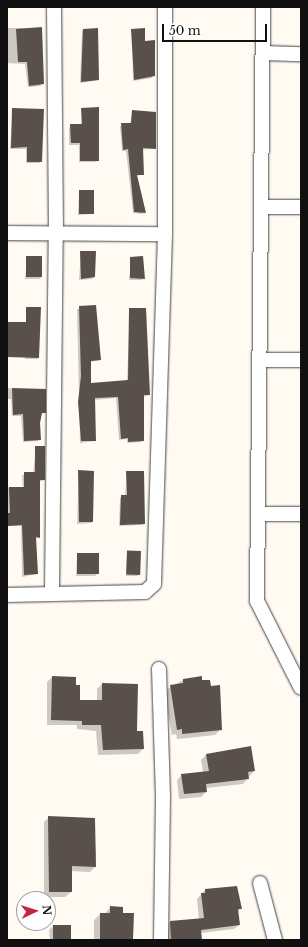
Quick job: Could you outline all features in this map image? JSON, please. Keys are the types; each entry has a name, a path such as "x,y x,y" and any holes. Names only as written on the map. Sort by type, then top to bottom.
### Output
{"street":[{"path":"52,592 56,234 54,7"},
{"path":"7,595 52,592 144,592 154,584 165,234 165,7"},
{"path":"263,7 257,601 294,660 301,688"},
{"path":"263,53 301,54"},
{"path":"261,207 301,207"},
{"path":"7,233 165,234"},
{"path":"260,360 301,360"},
{"path":"258,514 301,514"},
{"path":"159,669 163,796 161,940"},
{"path":"260,883 275,940"}],"building":[{"path":"42,27 44,84 29,86 27,62 18,62 16,29"},
{"path":"98,28 99,80 81,82 83,29"},
{"path":"145,28 145,41 155,40 155,76 134,80 131,29"},
{"path":"99,107 99,161 80,161 80,143 71,143 70,124 82,124 81,108"},
{"path":"12,108 44,109 42,162 27,162 27,147 11,148"},
{"path":"132,110 156,112 156,149 143,148 144,175 137,175 146,213 134,212 128,149 123,150 121,123 131,123"},
{"path":"79,190 94,190 94,214 79,214"},
{"path":"80,251 96,251 95,277 81,279"},
{"path":"26,256 42,256 42,277 26,277"},
{"path":"143,256 145,279 130,278 130,257"},
{"path":"96,305 101,360 91,361 91,383 128,380 129,308 146,308 150,395 144,395 144,441 128,442 128,438 121,439 118,397 95,398 96,441 81,441 78,402 81,376 79,306"},
{"path":"26,307 41,307 39,358 7,357 7,322 26,322"},
{"path":"12,388 46,389 46,413 42,413 40,423 41,440 24,441 23,414 13,415"},
{"path":"35,446 45,446 45,480 40,480 40,538 36,537 38,574 24,575 22,525 8,526 7,513 10,513 9,487 24,487 24,472 35,472"},
{"path":"78,470 94,471 93,522 79,522"},
{"path":"126,471 144,471 145,524 120,525 121,495 127,495"},
{"path":"127,551 141,551 140,575 126,574"},
{"path":"77,553 99,553 99,574 77,574"},
{"path":"52,676 76,677 76,685 80,685 80,700 102,700 102,683 138,684 137,731 143,731 144,749 103,750 101,725 82,725 82,721 51,720"},
{"path":"202,676 202,680 210,680 211,686 220,685 222,730 182,734 182,729 177,730 170,685 183,683 183,679"},
{"path":"251,746 255,771 248,772 249,779 206,784 207,792 184,794 181,774 209,771 206,754"},
{"path":"48,816 95,818 96,867 72,866 72,892 49,891"},
{"path":"237,886 242,909 238,909 240,925 201,930 202,940 171,940 170,921 204,918 201,893 205,893 205,889"},
{"path":"110,906 123,907 123,913 134,913 133,940 100,940 100,913 110,913"},
{"path":"56,925 71,925 71,940 53,940 53,931 56,931"}]}
